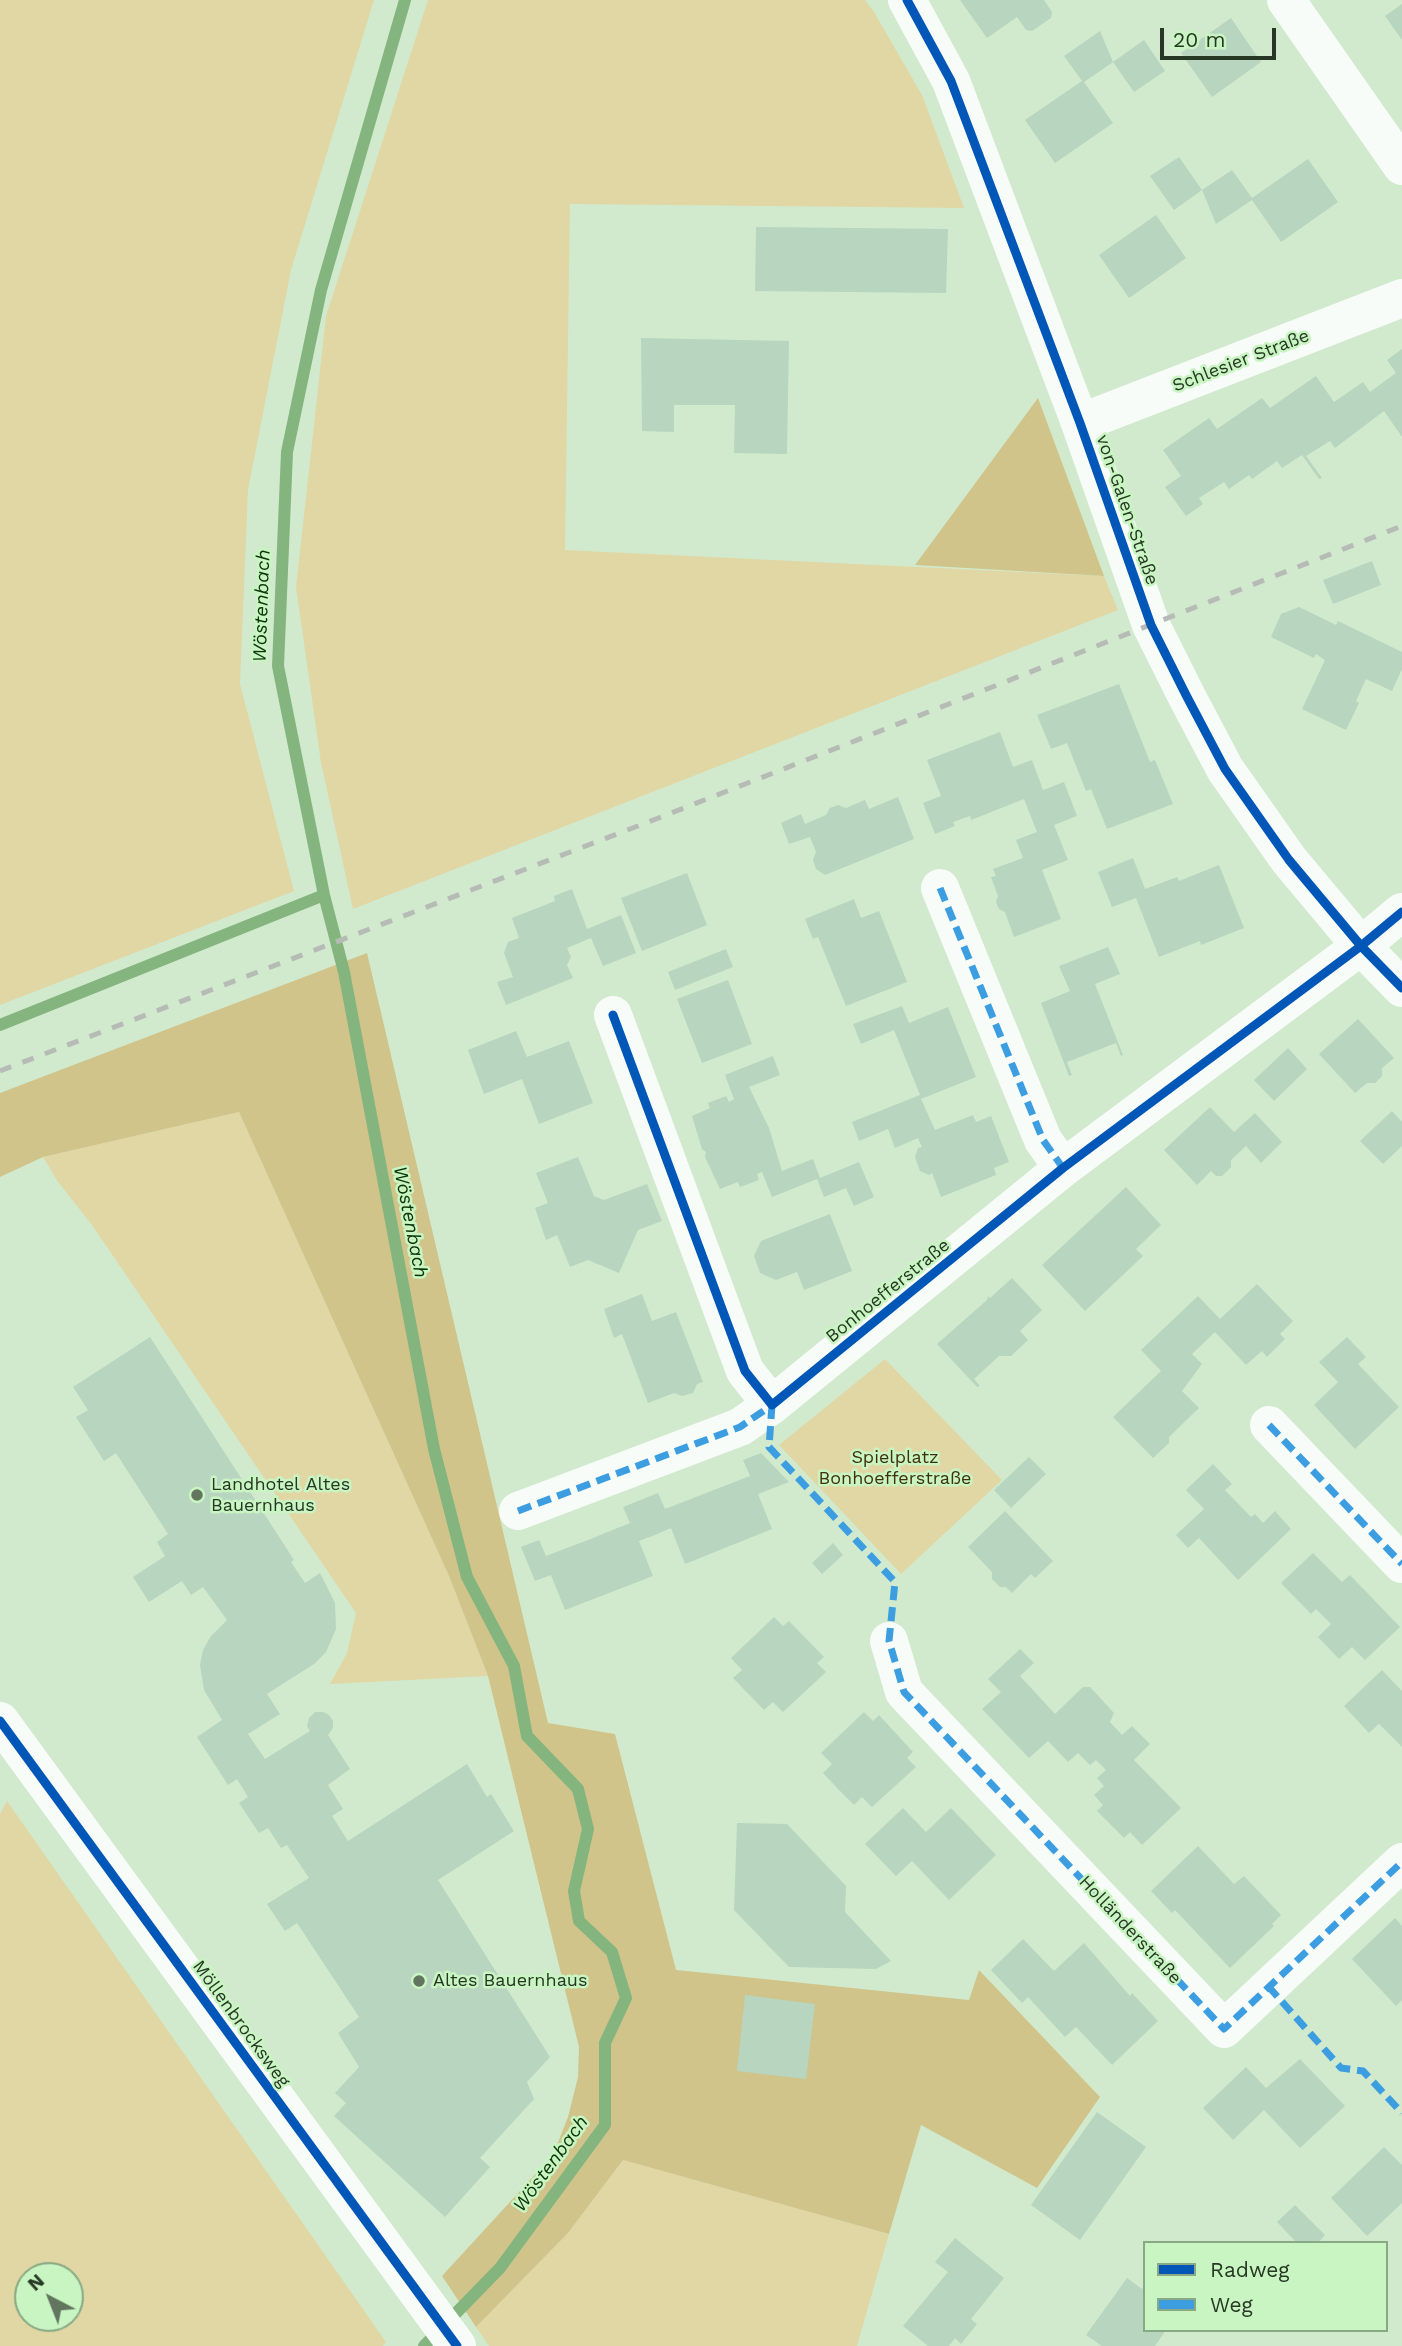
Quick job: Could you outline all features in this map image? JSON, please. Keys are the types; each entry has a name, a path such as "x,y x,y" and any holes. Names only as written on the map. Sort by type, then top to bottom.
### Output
{"street":[{"name":"von-Galen-Straße","path":"907,0 951,82 1080,424 1151,625 1185,695 1226,769 1281,849 1361,946"},
{"path":"1286,0 1402,166"},
{"name":"Schlesier Straße","path":"1080,424 1402,298"},
{"path":"940,888 1043,1140 1063,1168"},
{"path":"1402,912 1361,946 1402,988"},
{"name":"Bonhoefferstraße","path":"518,1511 740,1427 772,1405 1063,1168 1361,946"},
{"path":"613,1015 745,1371 772,1405"},
{"path":"1269,1425 1402,1564"},
{"name":"Holländerstraße","path":"888,1642 904,1692 1224,2029 1402,1862"},
{"name":"Möllenbrocksweg","path":"0,1721 457,2346"}],"green space":[{"path":"0,0 374,0 291,270 248,490 240,684 294,891 0,1005"},
{"path":"428,0 865,0 922,95 964,208 570,204 565,550 1104,576 1118,610 353,909 321,763 296,587 326,316"},
{"path":"239,1112 449,1576 488,1676 330,1684 347,1653 356,1613 43,1157"},
{"name":"Spielplatz Bonhoefferstraße","path":"885,1359 1002,1480 901,1574 779,1445"},
{"path":"7,1801 386,2342 383,2346 0,2346 0,1814"},
{"path":"623,2160 889,2234 857,2346 489,2346 476,2327 568,2233"}],"shaded area":[{"path":"1038,398 1104,576 915,565"},
{"path":"367,953 548,1723 615,1734 676,1970 969,2000 979,1970 1100,2097 1037,2188 921,2125 889,2234 623,2160 568,2233 476,2327 442,2276 553,2155 568,2117 578,2077 579,2047 488,1676 449,1576 239,1112 43,1157 0,1177 0,1093"}],"building":[{"path":"960,0 1044,0 1052,12 1051,18 1032,31 1026,30 1017,17 987,38"},
{"path":"1402,4 1402,40 1385,16"},
{"path":"1231,18 1261,62 1212,97 1181,53"},
{"path":"1100,31 1113,62 1084,82 1113,123 1055,163 1025,120 1082,81 1064,56"},
{"path":"1144,40 1165,71 1134,92 1113,62"},
{"path":"1179,157 1202,190 1174,210 1150,176"},
{"path":"1308,159 1338,202 1281,242 1252,200 1216,224 1202,190 1232,170 1252,198"},
{"path":"1156,215 1186,258 1129,298 1099,255"},
{"path":"756,227 948,229 946,293 755,291"},
{"path":"641,338 789,341 787,454 734,453 735,405 674,405 674,432 642,431"},
{"path":"1402,349 1402,437 1384,411 1335,448 1330,441 1306,456 1322,478 1319,479 1302,455 1282,468 1277,461 1252,479 1249,475 1229,489 1224,482 1199,498 1203,504 1186,516 1165,487 1181,476 1163,450 1209,418 1217,429 1262,398 1270,408 1316,376 1334,402 1363,382 1370,392 1396,373 1387,360"},
{"path":"1372,561 1381,585 1333,604 1323,580"},
{"path":"1299,607 1336,625 1338,621 1402,652 1402,669 1392,691 1366,679 1356,701 1359,703 1346,730 1302,709 1325,660 1316,654 1314,658 1271,637 1281,614"},
{"path":"1119,684 1150,762 1155,760 1173,804 1107,829 1091,789 1086,791 1067,743 1051,749 1037,715"},
{"path":"1000,732 1013,767 1032,760 1043,790 1064,782 1077,816 1054,825 1068,860 1042,870 1061,919 1014,937 1005,912 999,909 996,902 998,896 991,877 996,876 993,869 1023,858 1016,840 1037,832 1024,799 971,820 970,816 953,822 955,826 935,834 923,803 941,796 927,760"},
{"path":"898,797 914,839 825,875 816,869 813,860 816,852 810,837 789,844 781,823 801,814 805,824 826,815 830,808 838,805 846,808 865,800 869,809"},
{"path":"1133,858 1145,889 1177,877 1179,881 1219,865 1244,928 1201,945 1200,941 1159,957 1136,898 1112,907 1098,872"},
{"path":"687,873 707,925 642,951 621,898"},
{"path":"572,889 587,929 621,915 636,953 603,966 591,938 567,948 571,957 567,965 573,978 506,1005 497,982 513,977 504,953 508,942 519,938 512,918 555,901 554,896"},
{"path":"854,899 861,918 879,911 907,982 846,1006 818,937 813,939 805,919"},
{"path":"1108,947 1120,974 1095,984 1123,1055 1121,1056 1116,1043 1067,1062 1072,1075 1069,1076 1041,1003 1070,991 1059,966"},
{"path":"726,949 733,967 675,990 668,972"},
{"path":"728,980 752,1044 702,1063 677,999"},
{"path":"902,1006 909,1023 948,1007 976,1077 921,1099 935,1130 973,1115 976,1122 991,1116 1009,1162 994,1168 996,1175 941,1197 932,1173 929,1175 920,1171 915,1157 918,1148 922,1147 918,1138 895,1148 888,1129 859,1141 852,1122 920,1095 894,1030 861,1044 853,1024"},
{"path":"1358,1019 1394,1058 1382,1068 1382,1076 1375,1083 1367,1083 1355,1093 1319,1054"},
{"path":"516,1031 527,1057 569,1041 593,1103 539,1124 522,1079 484,1094 468,1050"},
{"path":"1288,1048 1307,1069 1274,1101 1254,1080"},
{"path":"773,1056 780,1075 749,1087 769,1128 782,1171 813,1159 820,1178 859,1162 874,1197 854,1206 846,1188 824,1197 817,1179 772,1197 762,1172 757,1174 759,1180 740,1187 738,1182 720,1189 705,1157 706,1152 702,1149 692,1116 710,1108 708,1103 726,1096 729,1102 734,1099 725,1075"},
{"path":"1210,1107 1234,1132 1255,1113 1282,1142 1261,1163 1246,1146 1231,1160 1231,1167 1222,1176 1216,1176 1211,1171 1197,1185 1164,1150"},
{"path":"1392,1111 1402,1122 1402,1146 1383,1164 1360,1141"},
{"path":"578,1157 594,1196 604,1200 647,1184 662,1221 638,1230 619,1273 588,1260 570,1267 557,1235 546,1240 535,1208 548,1203 536,1173"},
{"path":"1126,1187 1161,1225 1136,1249 1143,1256 1085,1311 1042,1265"},
{"path":"830,1214 852,1271 804,1290 797,1272 776,1280 760,1273 754,1256 761,1241"},
{"path":"1012,1278 1042,1310 1020,1331 1028,1340 1011,1356 999,1356 974,1379 980,1386 977,1387 937,1344 987,1300 988,1296 990,1298"},
{"path":"1257,1284 1293,1321 1280,1334 1285,1339 1267,1357 1262,1351 1246,1365 1215,1332 1192,1354 1202,1364 1182,1391 1199,1408 1169,1437 1169,1443 1153,1458 1113,1417 1161,1371 1141,1350 1198,1296 1220,1319"},
{"path":"642,1294 652,1321 676,1312 703,1382 697,1384 693,1393 682,1396 674,1393 648,1403 622,1334 614,1338 604,1309"},
{"path":"150,1337 294,1560 291,1562 305,1583 320,1573 335,1603 336,1629 326,1652 314,1664 267,1694 280,1714 248,1734 265,1759 310,1731 307,1726 309,1718 315,1712 323,1712 333,1721 333,1728 328,1735 350,1769 328,1785 343,1809 332,1816 348,1841 467,1764 487,1797 491,1794 514,1831 438,1880 550,2057 527,2082 534,2099 480,2158 490,2167 445,2217 334,2116 346,2103 335,2093 359,2067 338,2033 359,2017 297,1923 285,1931 267,1904 309,1878 287,1845 281,1848 268,1828 259,1833 239,1803 248,1797 237,1779 228,1785 197,1737 222,1720 204,1690 200,1665 203,1650 211,1636 227,1620 203,1587 191,1595 182,1581 149,1602 133,1577 165,1556 157,1542 168,1534 116,1453 104,1461 76,1417 88,1410 73,1387"},
{"path":"1347,1337 1366,1357 1358,1364 1399,1407 1355,1449 1314,1405 1338,1382 1319,1362"},
{"path":"761,1453 789,1482 758,1494 772,1529 685,1564 671,1528 639,1541 653,1576 565,1610 551,1575 535,1581 521,1547 539,1540 546,1556 588,1540 630,1523 623,1507 658,1493 665,1509 750,1476 743,1460"},
{"path":"1029,1457 1046,1474 1011,1508 994,1490"},
{"path":"1213,1464 1232,1484 1225,1490 1251,1517 1255,1514 1263,1523 1275,1511 1291,1529 1238,1580 1199,1538 1188,1548 1176,1535 1204,1509 1186,1490"},
{"path":"1005,1511 1053,1561 1035,1578 1031,1574 1012,1593 992,1579 992,1572 968,1547"},
{"path":"833,1543 843,1555 822,1574 812,1563"},
{"path":"1313,1553 1342,1582 1350,1575 1400,1627 1365,1660 1352,1647 1339,1659 1318,1637 1331,1624 1316,1609 1311,1614 1281,1583"},
{"path":"774,1617 783,1626 789,1621 824,1657 817,1663 826,1672 783,1712 773,1702 764,1710 733,1678 742,1670 731,1658"},
{"path":"1020,1649 1034,1663 1020,1676 1055,1714 1083,1687 1090,1687 1114,1713 1110,1722 1122,1735 1132,1726 1150,1744 1134,1760 1181,1808 1142,1845 1130,1832 1124,1838 1097,1811 1103,1805 1094,1795 1104,1786 1097,1778 1106,1770 1096,1760 1090,1765 1078,1753 1068,1762 1048,1741 1029,1758 982,1709 1001,1692 988,1679"},
{"path":"1382,1670 1402,1691 1402,1747 1379,1724 1369,1733 1344,1706"},
{"path":"864,1712 873,1721 879,1715 913,1752 907,1758 916,1767 872,1807 862,1797 854,1805 838,1789 823,1773 832,1764 821,1753"},
{"path":"903,1808 926,1832 951,1808 996,1855 949,1900 912,1861 896,1876 865,1844"},
{"path":"737,1823 787,1824 846,1886 845,1912 891,1961 876,1969 789,1967 734,1910"},
{"path":"1198,1846 1234,1884 1244,1876 1281,1915 1272,1924 1274,1926 1230,1968 1175,1910 1172,1913 1151,1891"},
{"path":"1395,1918 1402,1926 1402,2000 1396,2006 1352,1959"},
{"path":"1023,1939 1054,1971 1084,1943 1130,1996 1132,1993 1158,2021 1112,2065 1076,2027 1065,2037 1028,1997 1022,2003 991,1970"},
{"path":"745,1995 815,2004 806,2079 737,2071"},
{"path":"1300,2059 1345,2106 1300,2148 1264,2110 1233,2140 1203,2108 1246,2067 1266,2088"},
{"path":"1097,2112 1146,2147 1080,2240 1031,2205"},
{"path":"1384,2147 1402,2165 1402,2203 1367,2236 1331,2198"},
{"path":"1295,2205 1325,2235 1320,2241 1295,2241 1277,2222"},
{"path":"955,2238 1004,2278 971,2319 977,2324 961,2344 955,2338 949,2346 928,2346 903,2326 948,2272 935,2262"},
{"path":"1127,2278 1143,2288 1143,2332 1165,2332 1155,2346 1102,2346 1086,2335"}],"waterway":[{"name":"Wöstenbach","path":"405,0 321,290 287,452 278,666 324,895 344,972 434,1449 467,1577 514,1666 527,1736 578,1789 588,1829 574,1891 579,1921 612,1952 626,1998 605,2043 605,2125 500,2268 424,2346"},
{"path":"0,1025 324,895"}],"railway":[{"path":"0,1071 656,819 1402,526"}],"marked path":[{"path":"940,888 1043,1140 1063,1168"},
{"path":"772,1405 769,1447 895,1582 889,1641 904,1692 1224,2029 1402,1862"},
{"path":"518,1511 740,1427 772,1405"},
{"path":"1269,1425 1402,1564"},
{"path":"1268,1986 1341,2068 1363,2071 1402,2113"}],"cycle path":[{"path":"907,0 951,81 1080,423 1151,625 1186,695 1225,769 1289,860 1361,946 1402,988"},
{"path":"613,1015 745,1371 772,1405 1063,1168 1361,946 1402,912"},
{"path":"0,1721 457,2346"}],"place":[{"name":"Landhotel Altes Bauernhaus","path":"197,1495"},
{"name":"Altes Bauernhaus","path":"419,1981"}]}
